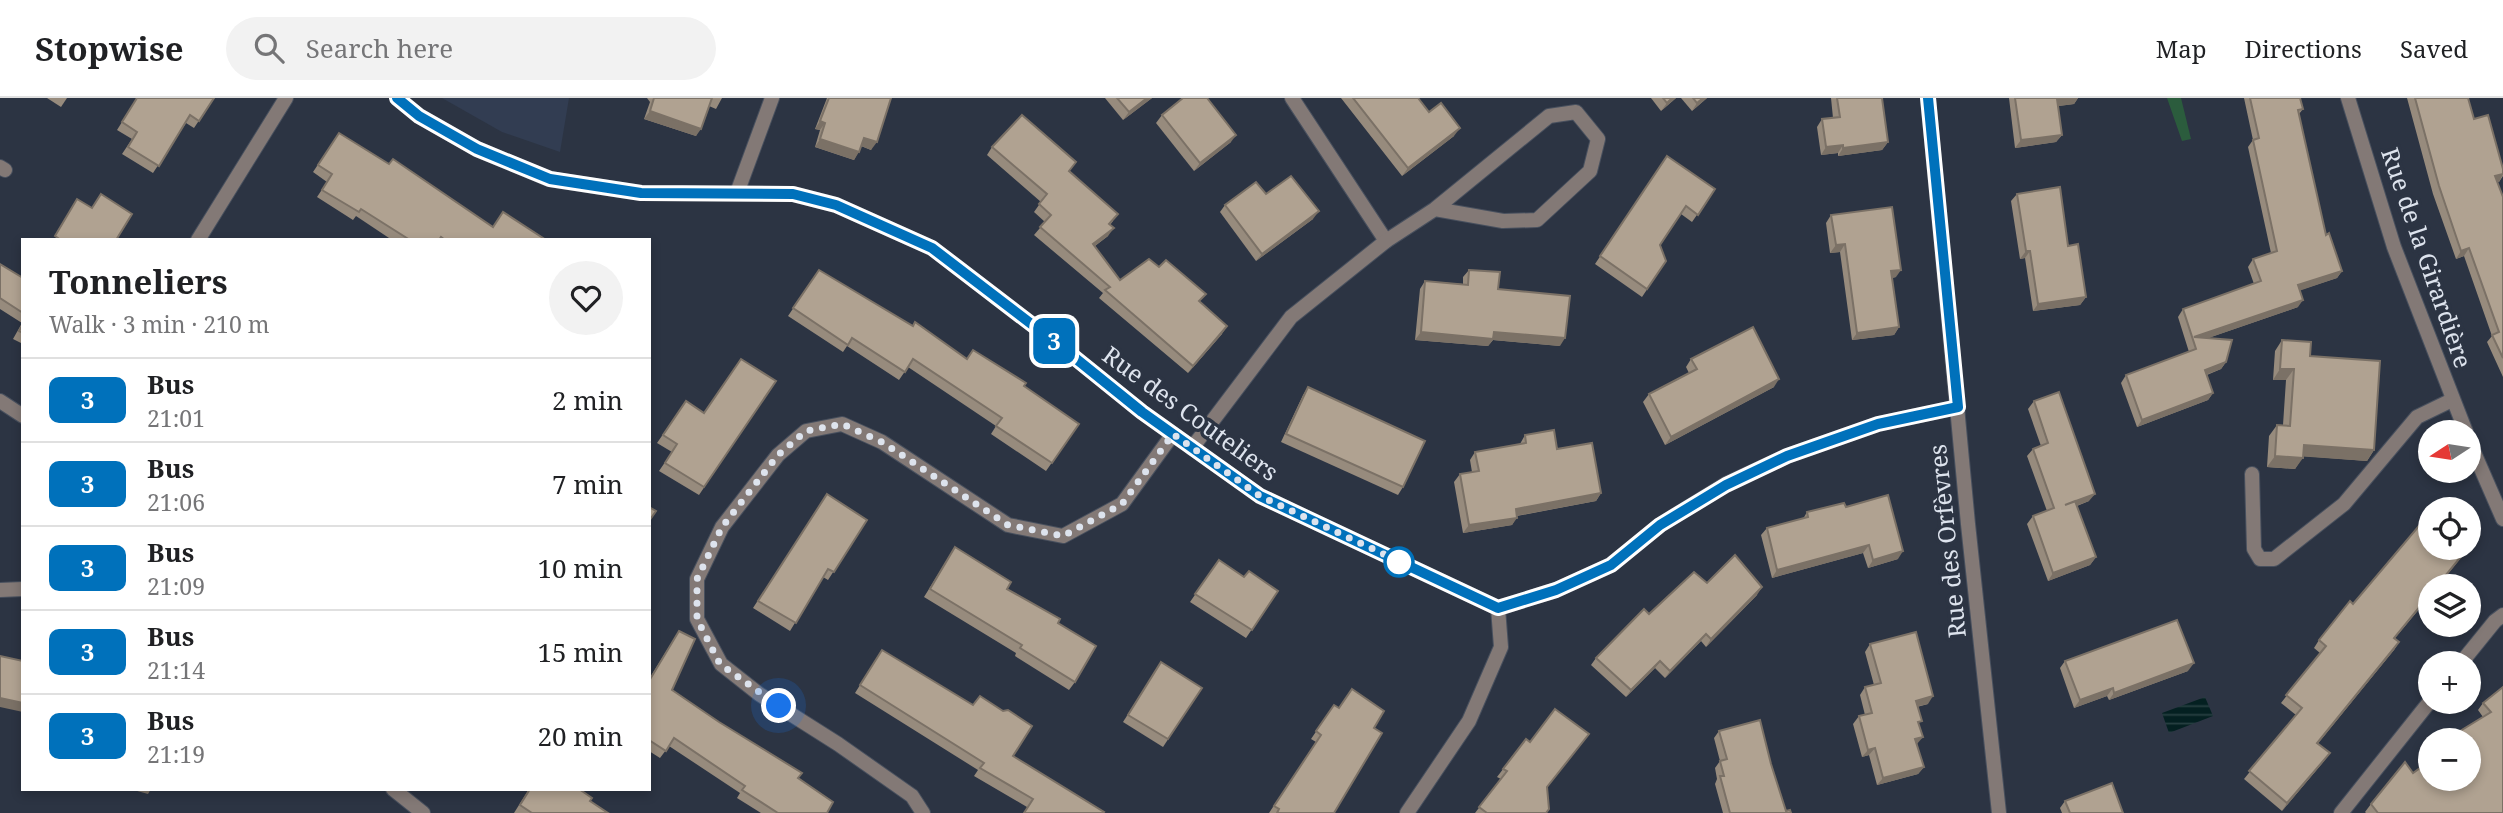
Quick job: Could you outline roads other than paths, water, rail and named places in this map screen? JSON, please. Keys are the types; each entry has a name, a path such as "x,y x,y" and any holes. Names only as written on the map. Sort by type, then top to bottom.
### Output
{"street":[{"path":"199,238 286,98"},
{"name":"Rue des Couteliers","path":"397,98 419,116 477,149 550,179 641,193 793,194 836,205 932,248 1173,434 1270,501 1498,608"},
{"path":"737,194 772,98"},
{"path":"1292,98 1386,241"},
{"name":"Rue des Orfèvres","path":"1928,98 1999,813"},
{"name":"Rue de la Girardière","path":"2348,98 2394,247 2461,420"},
{"path":"1192,448 1291,317 1386,241 1435,209 1549,116 1576,112 1598,139 1590,171 1538,220 1503,221 1435,209"},
{"path":"2252,474 2254,549 2260,559 2274,559 2344,504 2417,417 2452,400"},
{"path":"0,401 21,415"},
{"path":"1407,813 1469,721 1501,647 1498,608 1556,590 1611,565 1660,525 1715,491 1787,456 1878,424 1958,407"},
{"path":"923,813 912,796 838,744 759,694 720,664 697,619 697,579 722,527 787,447 806,431 842,424 882,442 1008,525 1063,536 1122,504 1173,434"},
{"path":"2482,471 2503,519"},
{"path":"0,590 21,589"},
{"path":"2471,651 2503,615"},
{"path":"2341,813 2420,714"},
{"path":"396,791 423,813"}]}
